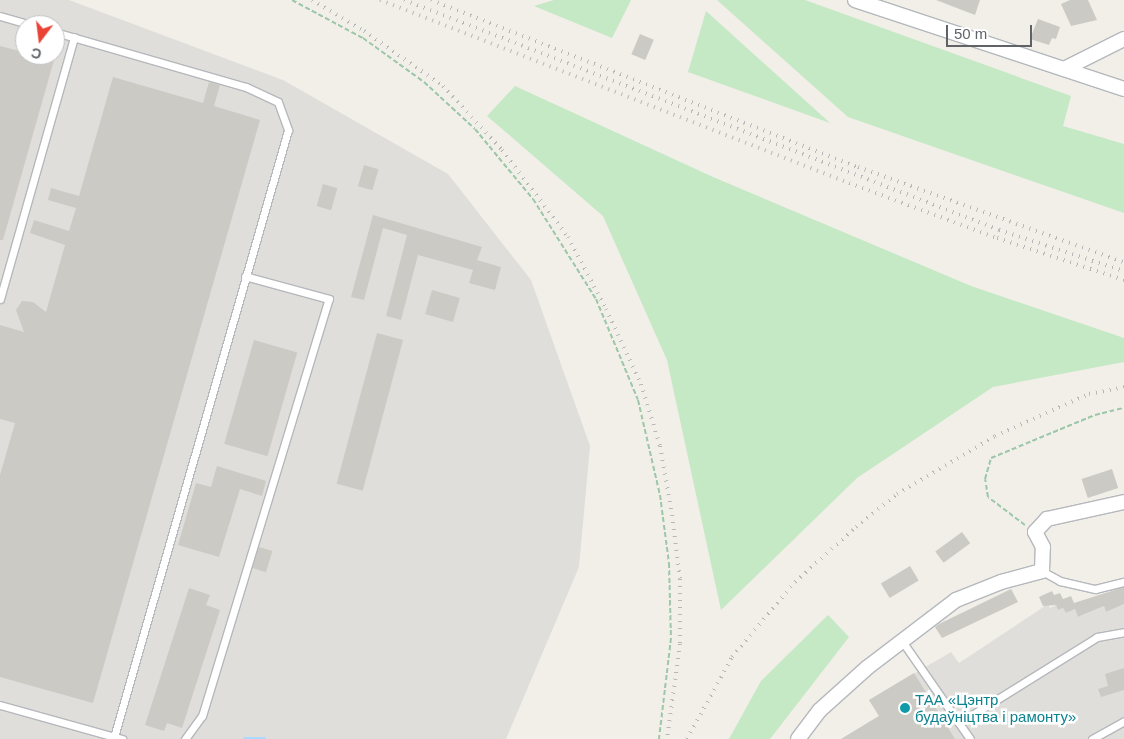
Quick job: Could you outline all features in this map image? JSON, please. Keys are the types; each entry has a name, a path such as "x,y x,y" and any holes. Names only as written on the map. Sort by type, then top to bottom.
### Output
{"street":[{"path":"855,0 1124,89"},
{"path":"1064,69 1124,39"},
{"path":"798,739 820,710 902,641 956,600 1001,582 1042,571 1043,547 1035,532 1047,519 1124,502"}],"lane":[{"path":"0,16 15,20"},
{"path":"0,705 118,738 244,276 288,130 278,102 246,87 65,35"},
{"path":"0,299 74,37"},
{"path":"185,739 202,716 328,299 244,276"},
{"path":"1042,571 1060,581 1095,589 1124,582"},
{"path":"959,723 1098,637 1124,632"},
{"path":"902,641 970,739"},
{"path":"1092,739 1124,721"}],"path":[{"path":"292,0 363,38 424,82 475,129 533,199 596,299 638,400 660,495 669,563 671,638 659,739"},
{"path":"1035,532 1006,514 988,497 985,479 991,458 1094,415 1124,408"}],"shaded area":[{"path":"0,0 69,0 283,80 448,174 531,280 590,446 579,567 506,739 0,739"},
{"path":"1048,604 1050,608 1056,605 1058,610 1063,608 1066,613 1075,609 1079,617 1104,606 1106,612 1124,604 1124,739 841,739 879,716 869,700 951,652 959,663"}],"green space":[{"path":"554,0 631,0 612,38 534,6"},
{"path":"717,0 805,0 1071,96 1063,126 1124,144 1124,213 848,117"},
{"path":"706,11 830,123 688,72"},
{"path":"515,86 713,177 971,286 1124,338 1124,362 993,387 857,478 721,610 667,360 603,216 487,116"},
{"path":"828,615 849,637 770,739 729,739 761,681"}],"building":[{"path":"936,0 980,0 975,15"},
{"path":"1070,0 1088,0 1097,20 1071,26 1061,4"},
{"path":"1038,19 1060,27 1056,39 1052,38 1049,45 1030,39"},
{"path":"640,34 654,40 645,60 631,54"},
{"path":"0,46 15,50 15,65 53,65 3,240 0,240"},
{"path":"113,77 203,103 209,82 220,85 214,106 260,120 93,703 0,677 0,475 15,423 0,419 0,325 24,332 16,310 22,301 33,302 46,312 65,245 30,233 34,220 69,231 76,208 48,200 51,188 79,196"},
{"path":"364,165 378,169 372,190 358,186"},
{"path":"323,184 337,188 331,210 317,206"},
{"path":"373,215 482,247 477,260 501,267 495,290 469,283 473,270 418,255 401,320 386,316 407,235 383,228 364,300 351,297"},
{"path":"432,290 460,298 453,322 425,314"},
{"path":"377,333 403,340 363,491 337,484"},
{"path":"254,340 297,352 267,456 224,444"},
{"path":"217,466 266,481 262,496 240,489 219,557 178,545 196,483 211,487"},
{"path":"1112,469 1118,488 1088,498 1082,479"},
{"path":"962,532 970,543 944,563 935,551"},
{"path":"259,547 272,551 266,572 253,568"},
{"path":"910,566 919,581 890,598 881,584"},
{"path":"1124,587 1124,604 1106,612 1104,606 1078,617 1075,609 1066,613 1063,608 1058,610 1056,605 1043,606 1039,597 1052,591 1054,595 1060,593 1063,599 1071,596 1074,603"},
{"path":"189,588 210,595 206,605 220,610 182,728 167,723 164,731 145,725"},
{"path":"1011,589 1018,602 942,638 935,627 939,624"},
{"path":"1124,668 1124,690 1101,697 1098,689 1108,686 1105,674"},
{"name":"ТАА «Цэнтр будаўніцтва і рамонту»","path":"914,673 955,739 841,739 879,716 869,700"}],"waterway":[{"path":"245,739 264,739"}],"railway":[{"path":"312,0 364,31 443,86 502,150 568,237 606,309 641,384 660,446 672,515 680,579 680,644 667,739"},
{"path":"380,0 849,183 997,238 1124,280"},
{"path":"404,0 999,230 1124,271"},
{"path":"431,0 858,167 1124,262"},
{"path":"687,739 732,657 795,582 856,527 897,494 995,436 1089,394 1124,387"}],"place":[{"name":"ТАА «Цэнтр будаўніцтва і рамонту»","path":"905,708"}]}
